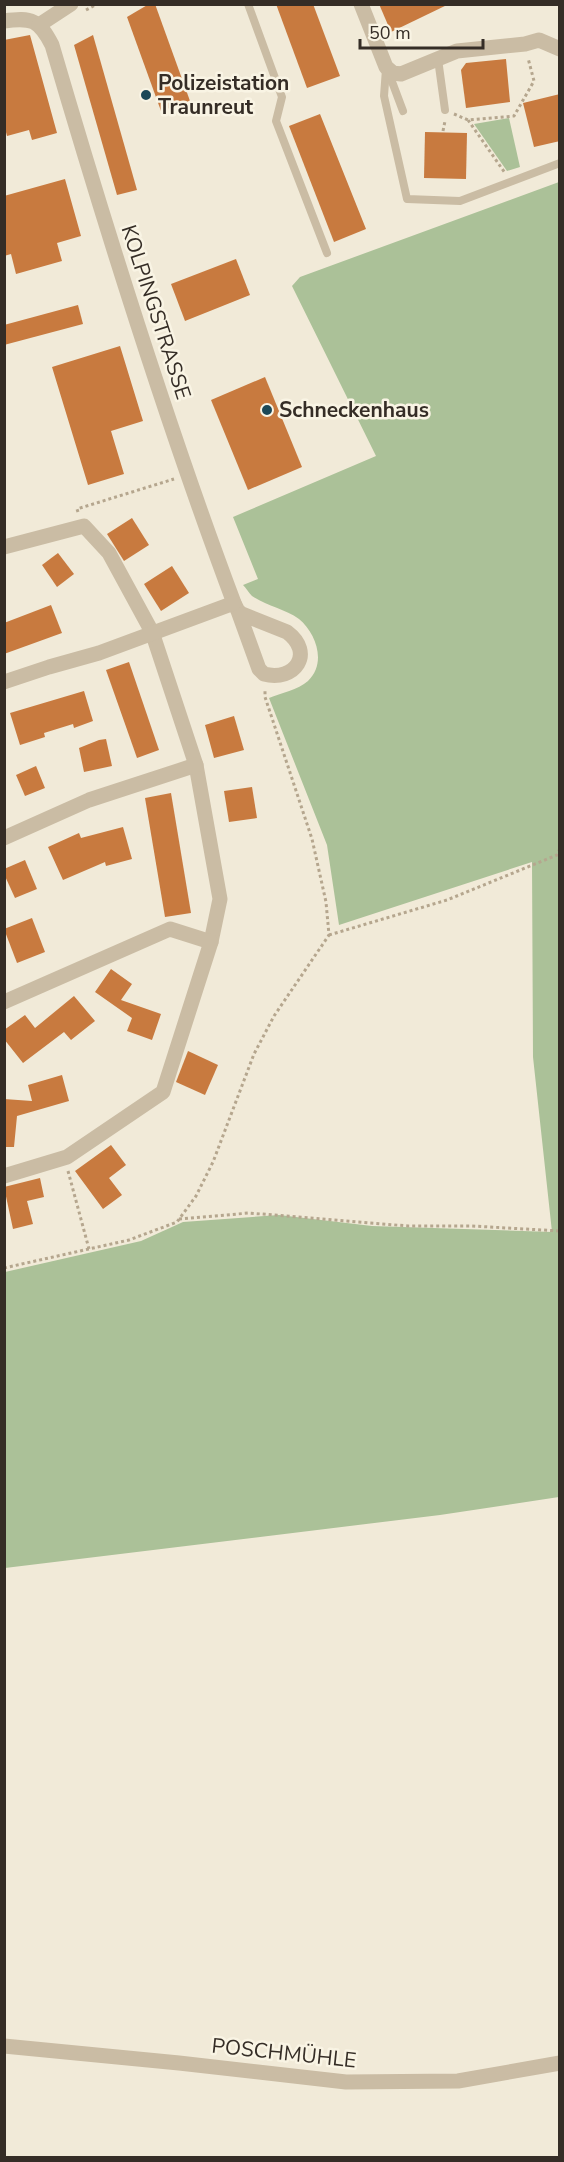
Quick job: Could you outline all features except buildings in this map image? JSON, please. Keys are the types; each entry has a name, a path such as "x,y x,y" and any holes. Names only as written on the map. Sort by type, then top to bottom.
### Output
{"street":[{"path":"4,21 27,19 39,25 71,4"},
{"path":"361,4 386,67 393,74 401,74 458,51 525,44 538,40 560,50"},
{"name":"KOLPINGSTRASSE","path":"39,25 52,45 127,295 187,474 259,669 264,674"},
{"path":"4,547 84,526 109,553 152,632 196,765 220,899 211,942 163,1092 64,1158 4,1176"},
{"path":"4,682 99,653 152,632 236,607 287,632 299,644 300,661 295,668 279,676 264,674"},
{"path":"4,838 89,800 196,765"},
{"path":"4,1002 170,929 211,942"},
{"name":"POSCHMÜHLE","path":"4,2046 346,2082 458,2081 560,2063"}],"lane":[{"path":"248,4 282,97 276,121 327,253"},
{"path":"438,59 445,110"},
{"path":"386,67 403,111"},
{"path":"386,67 384,96 407,199 460,201 560,163"}],"path":[{"path":"442,131 445,110 468,120 514,116 534,81 525,44"},
{"path":"468,120 510,182"},
{"path":"84,526 77,509 187,474"},
{"path":"264,674 265,697 312,839 326,902 329,935"},
{"path":"178,1220 195,1196 213,1162 254,1054 274,1016 329,935 447,900 558,855 560,848"},
{"path":"64,1158 89,1249"},
{"path":"4,1268 129,1240 178,1220 249,1213 408,1226 472,1226 560,1231"}],"green space":[{"path":"509,118 520,167 507,171 474,124"},
{"path":"559,182 559,1497 440,1515 5,1568 5,1272 141,1241 183,1222 279,1215 372,1226 552,1232 533,1057 532,862 339,925 327,845 269,698 308,681 317,666 317,648 310,632 299,619 252,596 243,585 258,579 233,517 376,456 292,286 300,277"}],"place":[{"name":"Polizeistation Traunreut","path":"146,95"},
{"name":"Schneckenhaus","path":"267,410"}]}
